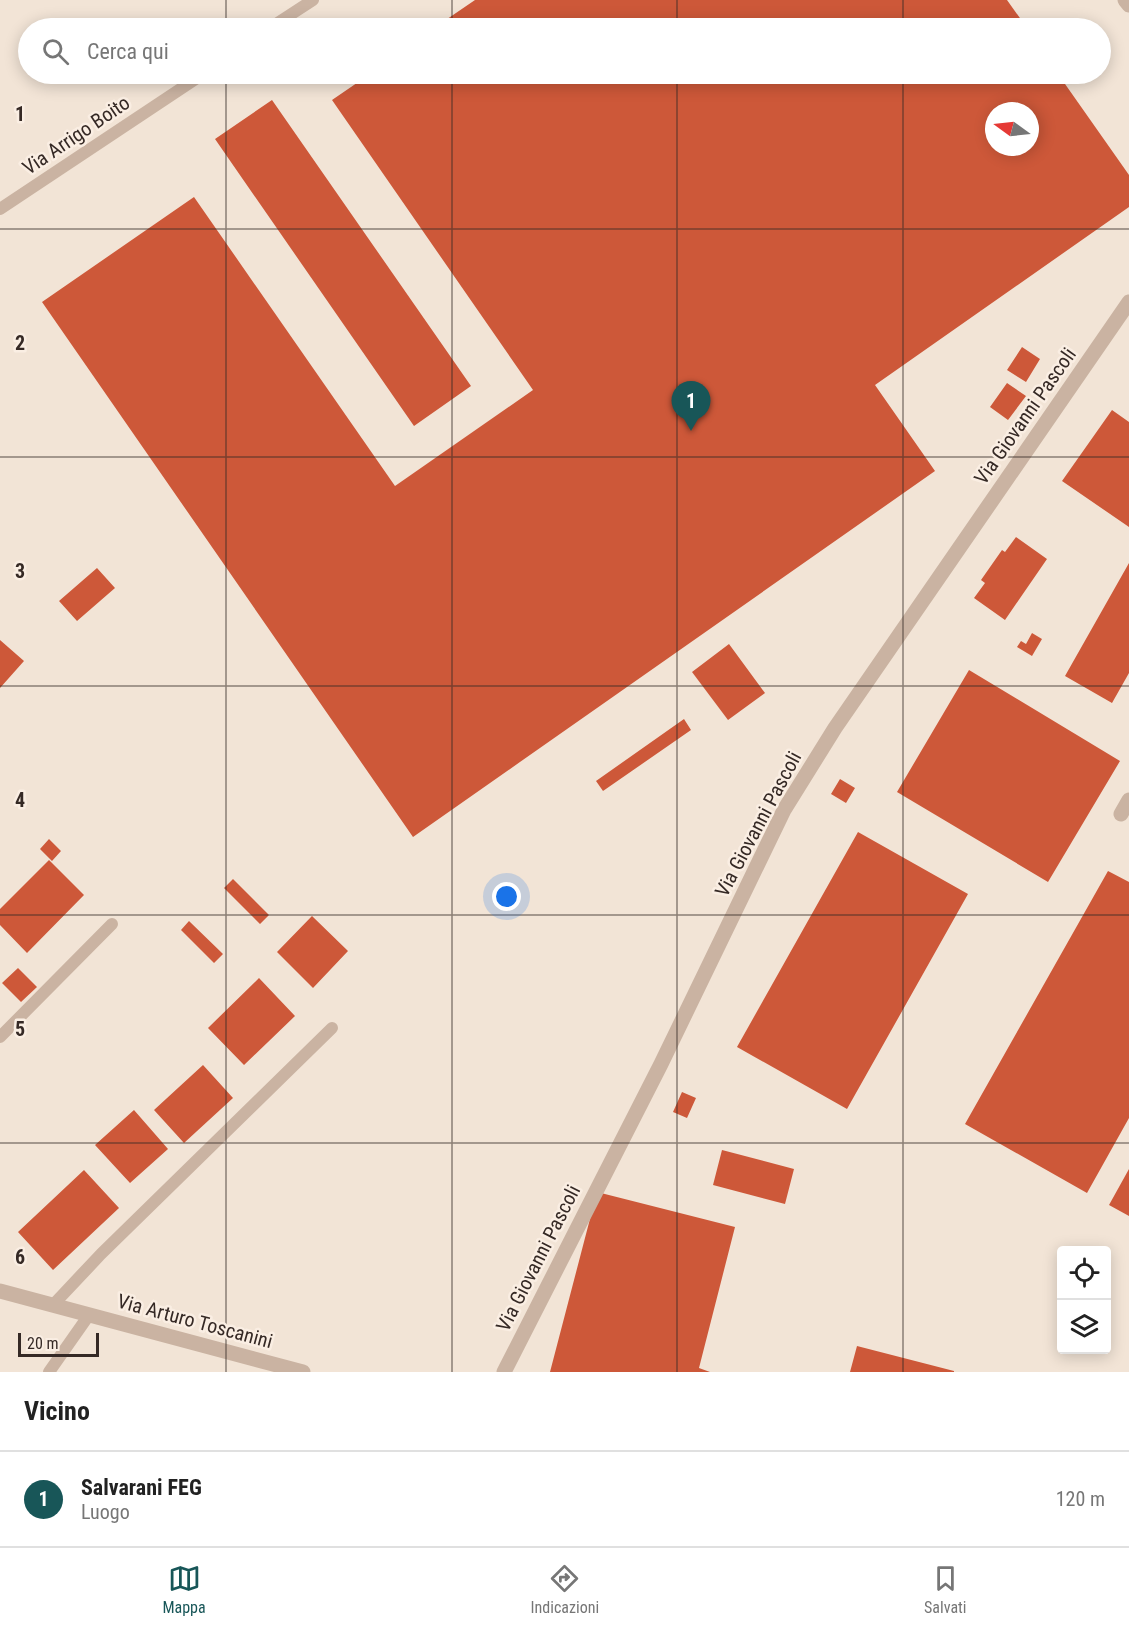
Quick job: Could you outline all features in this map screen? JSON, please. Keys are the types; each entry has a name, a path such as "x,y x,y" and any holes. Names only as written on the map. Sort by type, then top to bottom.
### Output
{"street":[{"path":"1125,0 1129,5"},
{"name":"Via Giovanni Pascoli","path":"504,1372 660,1064 784,810 835,728 1129,302"},
{"path":"1120,814 1129,800"},
{"name":"Via Arturo Toscanini","path":"0,1291 294,1371"}],"lane":[{"path":"285,18 313,0"},
{"name":"Via Arrigo Boito","path":"0,209 188,84"},
{"path":"0,1037 112,924"},
{"path":"53,1305 101,1254 332,1028"},
{"name":"Via Arturo Toscanini","path":"49,1372 89,1315"}],"building":[{"path":"475,0 1007,0 1020,18 449,18"},
{"path":"355,84 1065,84 1129,175 1129,207 875,385 935,471 413,837 42,302 194,197 395,486 533,390 332,100"},
{"path":"272,100 471,386 414,426 215,139"},
{"path":"1022,347 1040,359 1026,382 1007,370"},
{"path":"1007,383 1026,396 1008,420 990,407"},
{"path":"1112,410 1129,422 1129,527 1062,481"},
{"path":"1016,537 1047,559 1005,620 974,598 985,583 981,580 1002,550 1005,552"},
{"path":"1129,563 1129,673 1112,703 1065,676"},
{"path":"97,568 115,588 77,621 59,601"},
{"path":"1032,633 1042,639 1032,656 1017,647 1021,641 1026,644"},
{"path":"0,640 24,661 0,688"},
{"path":"729,644 765,693 728,720 692,672"},
{"path":"969,670 1120,761 1048,882 897,792"},
{"path":"684,719 691,730 603,791 596,781"},
{"path":"840,779 855,788 846,803 831,794"},
{"path":"858,832 968,894 847,1109 737,1047"},
{"path":"49,839 61,851 52,861 40,849"},
{"path":"49,860 84,895 27,953 0,925 0,909"},
{"path":"1108,871 1129,882 1129,1118 1087,1193 965,1124"},
{"path":"233,879 269,915 260,924 224,888"},
{"path":"312,916 348,951 313,988 277,952"},
{"path":"189,921 223,954 214,963 181,930"},
{"path":"18,968 37,987 21,1002 2,983"},
{"path":"259,978 295,1016 244,1065 208,1028"},
{"path":"203,1065 233,1098 184,1143 154,1110"},
{"path":"682,1092 696,1098 687,1118 673,1112"},
{"path":"134,1110 168,1149 130,1183 95,1145"},
{"path":"722,1150 794,1169 785,1204 713,1185"},
{"path":"1129,1169 1129,1216 1109,1205"},
{"path":"84,1170 119,1208 53,1270 18,1232"},
{"path":"597,1192 735,1227 699,1368 710,1372 550,1372"},
{"path":"857,1346 954,1371 954,1372 850,1372"}],"place":[{"name":"Salvarani FEG","path":"691,431"}]}
